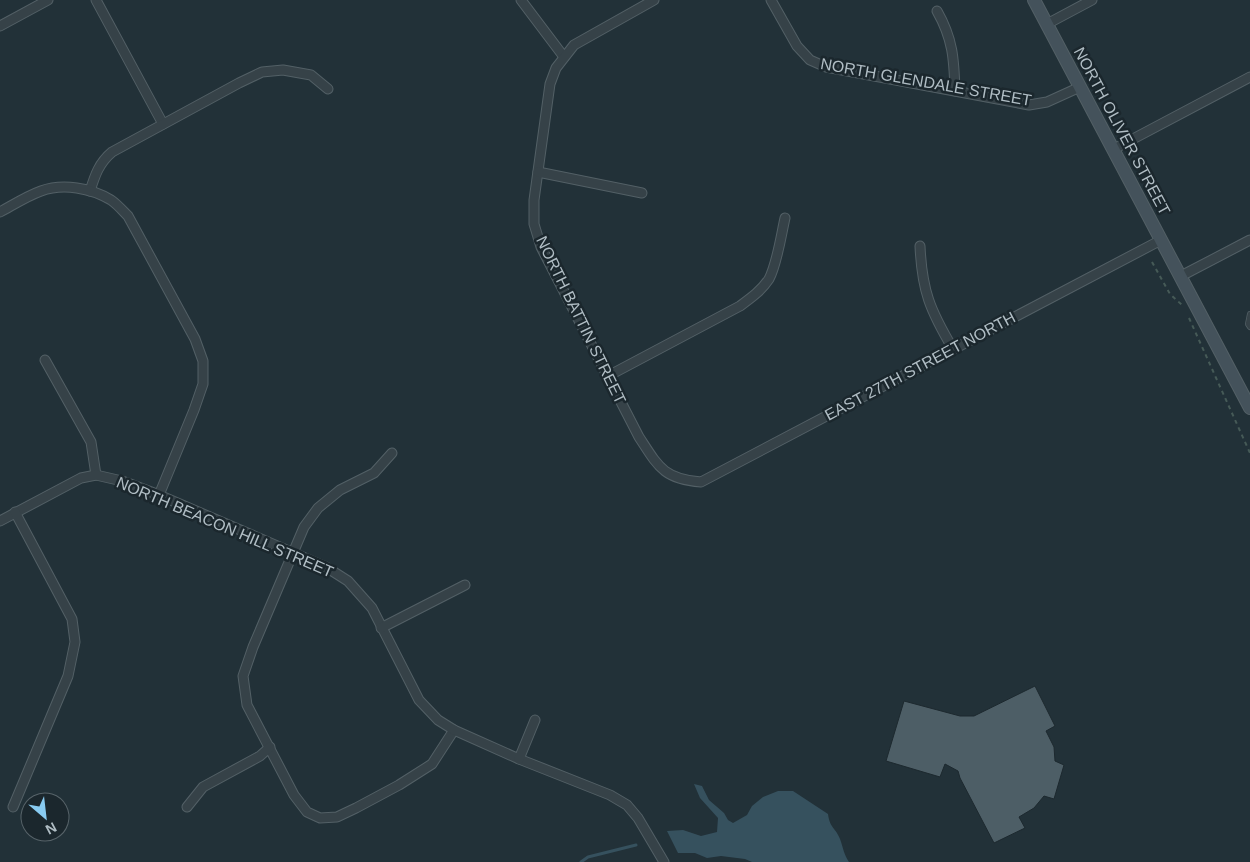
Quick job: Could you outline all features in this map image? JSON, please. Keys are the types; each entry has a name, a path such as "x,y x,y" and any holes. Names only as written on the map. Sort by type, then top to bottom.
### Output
{"main road":[{"name":"NORTH OLIVER STREET","path":"1034,0 1249,404"}],"street":[{"path":"0,26 48,0"},
{"path":"96,0 164,124"},
{"path":"521,0 564,57"},
{"name":"NORTH BATTIN STREET","path":"654,0 581,40 574,45 556,68 550,84 534,200 534,224 541,247 639,437 656,463 670,476 678,478"},
{"name":"NORTH GLENDALE STREET","path":"771,0 797,46 810,60 826,68 1029,105 1047,102 1080,87"},
{"path":"1047,24 1092,0"},
{"path":"937,11 949,37 955,91"},
{"path":"90,191 96,172 103,160 112,152 262,72 283,70 311,75 328,89"},
{"path":"1114,149 1250,77"},
{"path":"538,172 642,194"},
{"path":"0,212 41,191 60,186 90,191 112,200 128,216 195,339 203,362 203,384 159,495"},
{"path":"608,376 740,306 756,295 769,279 776,262 785,218"},
{"name":"EAST 27TH STREET NORTH","path":"678,478 701,482 1161,240"},
{"path":"1180,276 1250,240"},
{"path":"920,246 921,273 927,299 939,325 954,349"},
{"path":"45,360 90,442 96,475"},
{"path":"392,453 374,473 340,490 318,508 304,527 253,647 243,676 247,705 294,795 307,812 320,818 337,817 399,785 432,764 454,730"},
{"name":"NORTH BEACON HILL STREET","path":"0,521 81,478 96,475 122,481 159,495 326,567 348,580 372,608 420,700 438,720 454,730 519,759 610,795 627,805 638,818 664,862"},
{"path":"13,808 68,676 76,642 72,619 15,512"},
{"path":"381,628 465,585"},
{"path":"519,759 535,720"},
{"path":"187,807 204,787 260,756 270,747"}],"lane":[{"path":"1250,314 1248,324 1250,327"}],"path":[{"path":"1152,262 1170,294 1183,307"},
{"path":"1188,316 1250,453"}],"water":[{"path":"694,784 702,786 709,800 733,823 747,815 752,806 763,797 778,791 793,791 828,814 830,823 838,835 849,862 752,862 745,859 721,856 707,858 695,853 678,853 667,831 683,830 701,836 717,832 718,818 700,798"}],"building":[{"path":"1035,686 1055,726 1046,731 1054,747 1055,761 1064,765 1054,799 1044,796 1034,808 1019,817 1025,828 994,843 958,771 945,764 940,777 886,761 904,701 960,716 974,716"}],"waterway":[{"path":"581,862 588,857 636,845"}]}
